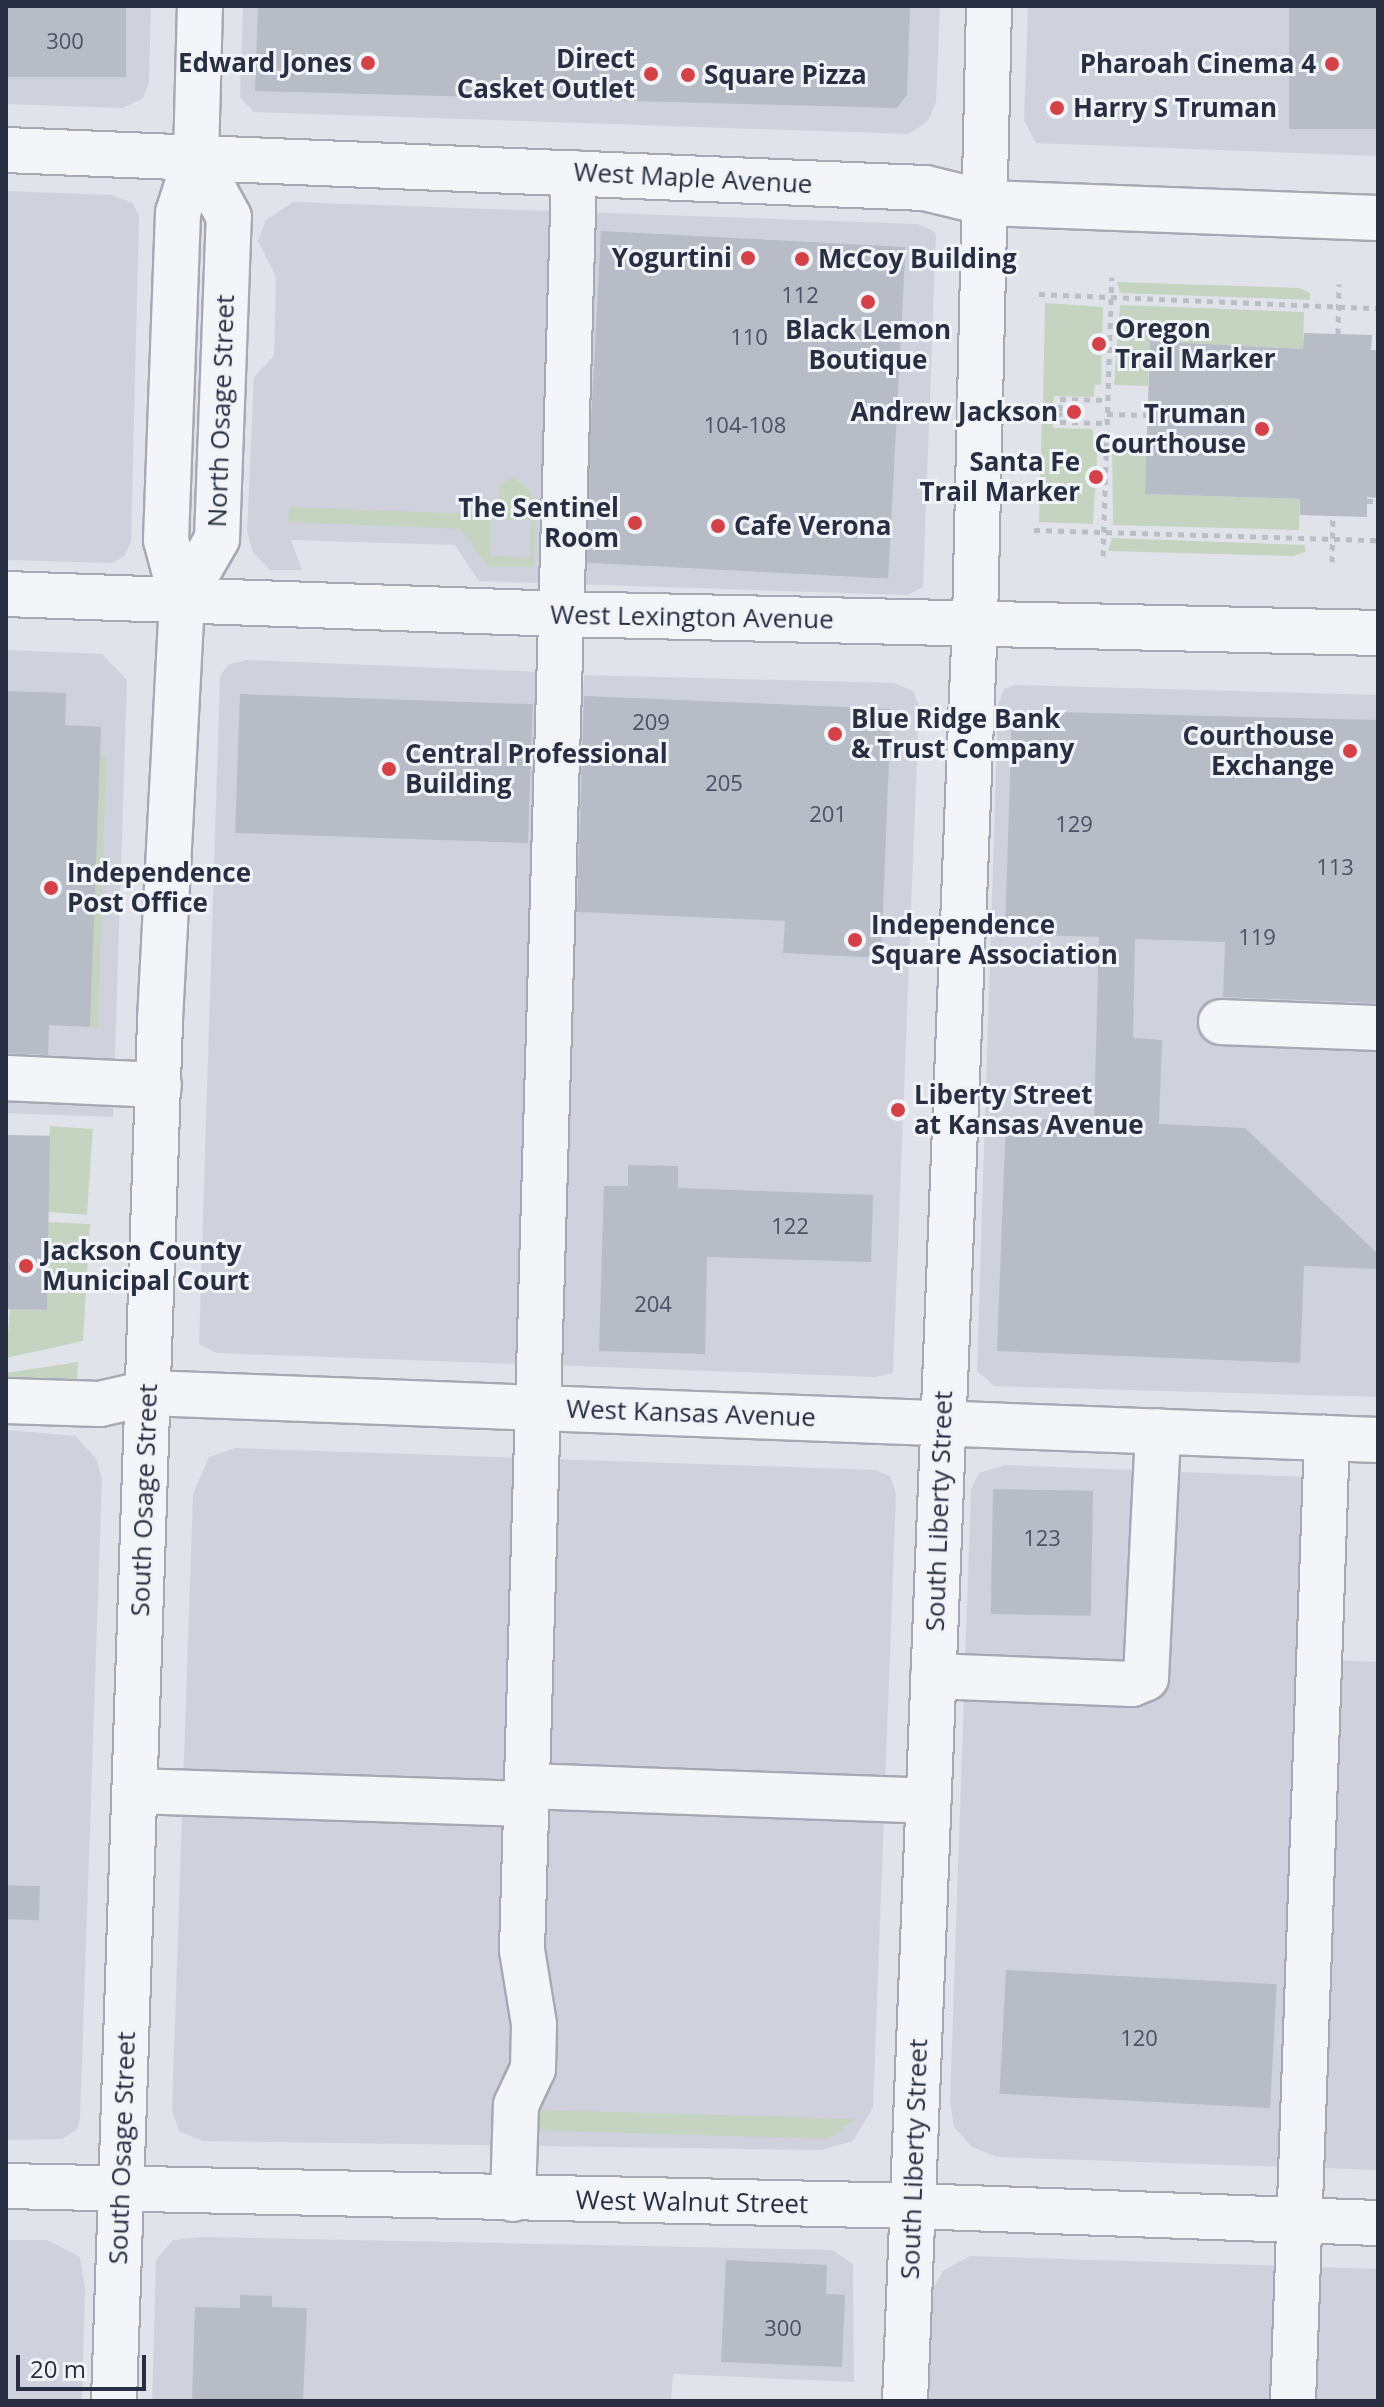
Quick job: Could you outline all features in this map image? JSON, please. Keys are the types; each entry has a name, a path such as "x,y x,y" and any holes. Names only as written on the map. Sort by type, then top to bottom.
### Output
{"street":[{"name":"North Osage Street","path":"182,600 166,540 178,213 196,157 200,6"},
{"name":"South Liberty Street","path":"905,2401 975,622 987,203 989,6"},
{"name":"West Maple Avenue","path":"6,150 925,188 987,203 1378,218"},
{"path":"513,2199 516,2105 533,2069 534,2024 522,1950 574,173"},
{"name":"West Lexington Avenue","path":"6,594 561,614 1378,633"},
{"name":"South Osage Street","path":"114,2401 159,1085 182,600"},
{"path":"1221,1022 1378,1028"},
{"path":"6,1078 159,1085"},
{"name":"West Kansas Avenue","path":"6,1401 100,1404 148,1393 1378,1440"},
{"path":"933,1676 1132,1684 1146,1678 1158,1431"},
{"path":"1293,2401 1327,1438"},
{"path":"134,1791 928,1801"},
{"name":"West Walnut Street","path":"6,2186 120,2192 913,2206 1378,2223"}],"path":[{"path":"1103,556 1112,277"},
{"path":"1338,334 1339,284"},
{"path":"1039,294 1378,308"},
{"path":"1107,423 1060,422 1060,399 1108,400"},
{"path":"1036,411 1060,411"},
{"path":"1107,414 1147,415"},
{"path":"1367,501 1378,501"},
{"path":"1332,562 1333,516"},
{"path":"1034,530 1378,540"}],"shaded area":[{"path":"6,6 151,6 149,82 143,98 123,108 6,104"},
{"path":"243,6 940,6 936,102 928,121 909,134 254,112 240,97"},
{"path":"1028,6 1378,6 1378,156 1036,143 1024,120"},
{"path":"6,191 111,195 133,203 139,216 131,542 124,556 112,563 6,560"},
{"path":"293,202 917,224 932,230 936,235 923,587 908,595 479,581 455,545 291,540 302,570 270,570 253,552 247,532 254,377 274,356 276,277 258,241 266,220"},
{"path":"6,650 102,654 127,680 113,1117 6,1113"},
{"path":"246,660 544,672 569,953 584,675 894,683 913,691 919,706 893,1373 876,1377 217,1353 199,1344 220,676 228,665"},
{"path":"1015,685 1378,695 1378,1397 994,1386 977,1371 998,704 1004,689"},
{"path":"6,1430 75,1436 96,1458 102,1479 80,2119 77,2129 62,2139 6,2140"},
{"path":"235,1448 875,1470 890,1476 896,1494 873,2108 853,2141 821,2150 203,2141 179,2131 172,2110 193,1494 209,1457"},
{"path":"1005,1465 1310,1477 1304,1659 1378,1662 1378,2170 997,2157 972,2147 954,2127 950,2102 971,1489 979,1473"},
{"path":"203,2237 832,2250 853,2264 854,2382 673,2374 671,2401 152,2401 156,2260 173,2240"},
{"path":"6,2240 47,2240 80,2257 85,2289 82,2401 6,2401"},
{"path":"970,2256 1378,2269 1378,2401 929,2401 933,2289 943,2271"}],"green space":[{"path":"1117,282 1300,288 1310,293 1310,300 1120,293"},
{"path":"1045,303 1103,307 1101,385 1095,384 1094,397 1054,396 1053,405 1043,402"},
{"path":"1120,305 1304,312 1303,349 1150,341 1148,386 1114,385"},
{"path":"1053,417 1053,428 1093,429 1093,441 1098,442 1093,524 1039,522 1042,419"},
{"path":"1112,442 1147,443 1145,494 1300,499 1299,530 1113,525"},
{"path":"512,477 529,489 536,502 534,567 488,567 461,529 288,522 289,507 498,515 500,485","holes":["491,519 531,520 530,558 490,556"]},
{"path":"1112,538 1305,545 1305,552 1293,556 1108,551"},
{"path":"100,751 106,759 98,1027 90,1027"},
{"path":"50,1126 93,1129 87,1215 44,1212"},
{"path":"48,1222 90,1224 83,1341 6,1358 10,1309 45,1310"},
{"path":"78,1362 77,1385 6,1383 6,1373"},
{"path":"543,2110 857,2119 827,2139 534,2130 536,2117"}],"building":[{"path":"6,6 126,6 126,77 6,77"},
{"path":"258,6 910,6 907,95 897,108 255,91"},
{"name":"Pharoah Cinema 4","path":"1289,6 1378,6 1378,129 1289,129"},
{"path":"601,231 906,247 888,579 584,563"},
{"name":"Truman Courthouse","path":"1304,333 1372,335 1371,350 1378,350 1378,498 1367,497 1367,517 1300,515 1300,499 1145,494 1150,341 1303,349"},
{"name":"Independence Post Office","path":"6,691 66,693 65,725 101,727 90,1027 49,1025 48,1055 6,1053"},
{"name":"Central Professional Building","path":"240,694 533,704 528,843 235,833"},
{"path":"584,696 891,709 881,958 783,953 785,921 577,912"},
{"path":"1012,711 1378,720 1378,1003 1223,997 1225,942 1135,939 1133,1038 1162,1040 1159,1124 1245,1128 1378,1254 1378,1269 1304,1266 1300,1363 997,1351 1006,1117 1094,1122 1099,937 1005,934"},
{"name":"Jackson County Municipal Court","path":"6,1135 50,1136 47,1310 6,1309"},
{"path":"628,1165 678,1166 678,1188 873,1195 871,1262 707,1257 705,1354 599,1351 604,1186 628,1186"},
{"path":"993,1489 1093,1491 1091,1616 991,1614"},
{"path":"6,1885 40,1886 39,1920 6,1919"},
{"path":"1006,1970 1277,1984 1270,2108 1000,2094"},
{"path":"726,2260 827,2265 826,2294 845,2295 842,2367 721,2362"},
{"path":"240,2295 272,2296 272,2307 307,2308 303,2401 192,2401 195,2307 240,2308"}],"place":[{"name":"Edward Jones","path":"368,63"},
{"name":"Pharoah Cinema 4","path":"1332,64"},
{"name":"Direct Casket Outlet","path":"651,74"},
{"name":"Square Pizza","path":"688,75"},
{"name":"Harry S Truman","path":"1057,108"},
{"name":"Yogurtini","path":"748,258"},
{"name":"McCoy Building","path":"802,259"},
{"name":"Black Lemon Boutique","path":"868,302"},
{"name":"Oregon Trail Marker","path":"1099,344"},
{"name":"Andrew Jackson","path":"1074,412"},
{"name":"Truman Courthouse","path":"1262,429"},
{"name":"Santa Fe Trail Marker","path":"1096,477"},
{"name":"The Sentinel Room","path":"635,523"},
{"name":"Cafe Verona","path":"718,526"},
{"name":"Blue Ridge Bank & Trust Company","path":"835,734"},
{"name":"Courthouse Exchange","path":"1350,751"},
{"name":"Central Professional Building","path":"389,769"},
{"name":"Independence Post Office","path":"51,888"},
{"name":"Independence Square Association","path":"855,940"},
{"name":"Liberty Street at Kansas Avenue","path":"898,1110"},
{"name":"Jackson County Municipal Court","path":"26,1266"}]}
